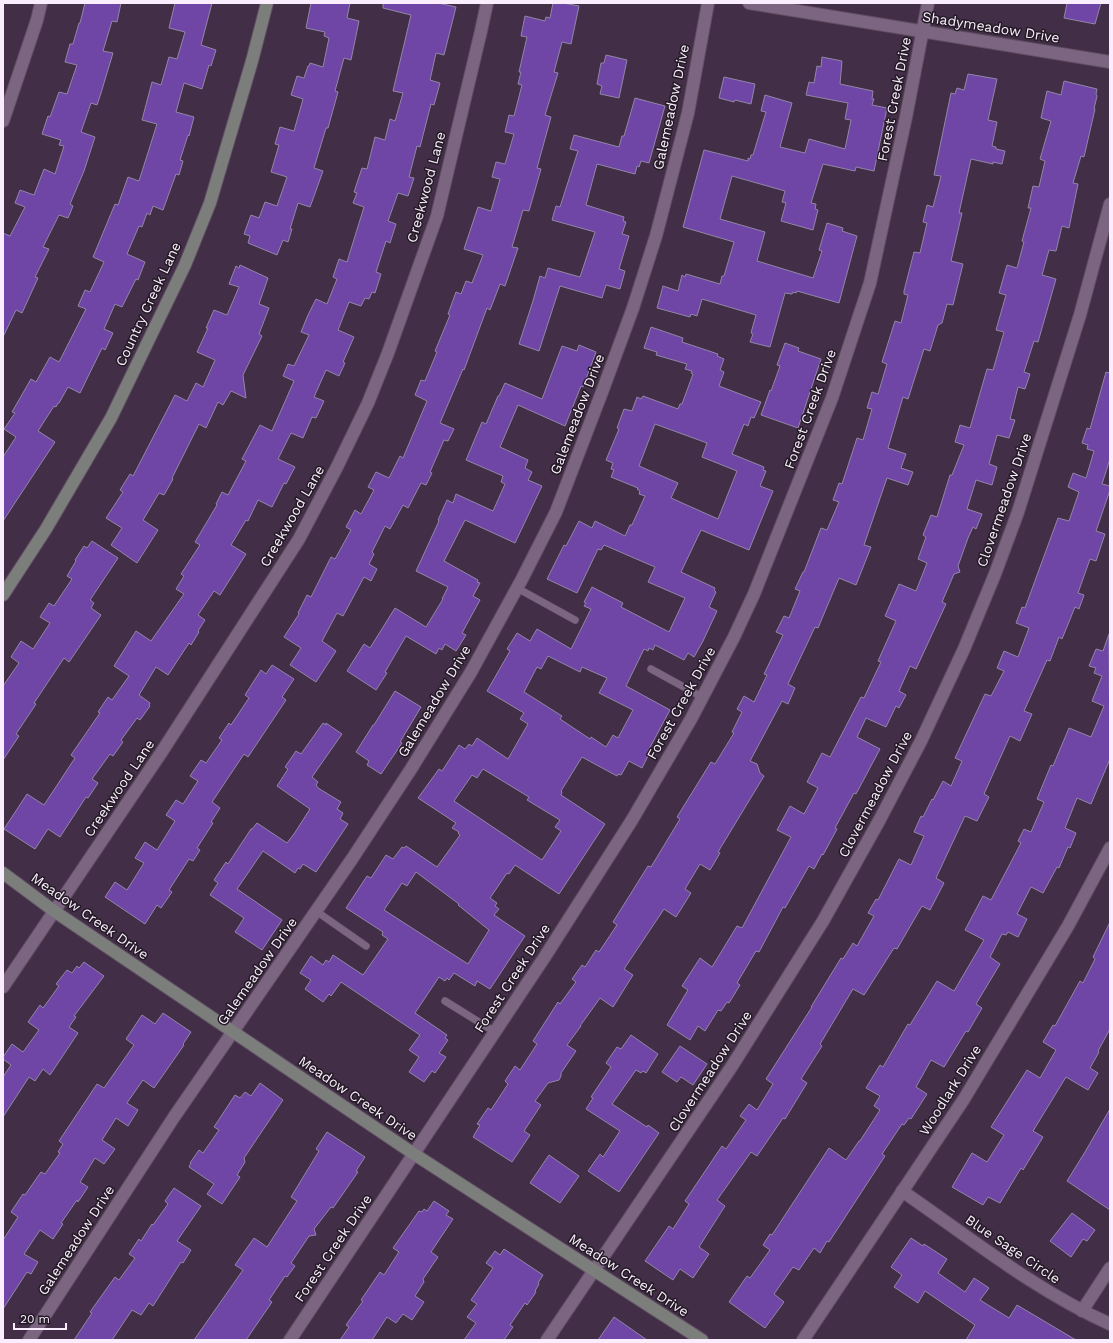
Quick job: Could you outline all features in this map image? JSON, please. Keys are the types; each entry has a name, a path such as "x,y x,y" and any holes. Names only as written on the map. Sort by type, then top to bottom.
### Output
{"street":[{"path":"3,122 37,20 41,3"},
{"name":"Country Creek Lane","path":"3,595 46,529 110,418 186,265 210,203 252,61 267,3"},
{"name":"Creekwood Lane","path":"3,987 161,753 299,539 337,467 368,403 388,353 437,216 487,3"},
{"name":"Galemeadow Drive","path":"29,1340 174,1117 316,911 411,769 471,672 517,588 556,512 633,308 656,236 688,113 708,3"},
{"name":"Shadymeadow Drive","path":"749,3 1110,62"},
{"name":"Forest Creek Drive","path":"290,1340 544,958 632,820 691,719 734,637 754,594 794,497 835,391 870,283 906,117 928,3"},
{"name":"Clovermeadow Drive","path":"547,1340 732,1066 823,921 879,821 921,741 964,649 995,574 1018,512 1080,315 1110,204"},
{"name":"Woodlark Drive","path":"803,1340 968,1092 1068,926 1110,848"},
{"name":"Meadow Creek Drive","path":"3,873 54,910 414,1154 702,1340"},
{"name":"Blue Sage Circle","path":"902,1192 1036,1284 1082,1311 1110,1324"},
{"path":"1082,1311 1110,1268"}],"lane":[{"path":"517,588 575,620"},
{"path":"651,669 702,697"},
{"path":"316,911 366,946"},
{"path":"445,1001 495,1032"}],"building":[{"path":"85,3 121,3 117,22 112,21 103,51 113,53 101,93 97,105 91,103 81,132 95,137 84,171 70,204 73,206 68,218 59,215 43,247 49,249 35,277 38,278 22,313 16,310 3,337 3,233 10,236 25,207 15,203 20,190 34,195 44,169 55,174 64,146 59,145 61,140 42,134 59,92 67,94 77,65 65,62 70,44 73,44"},
{"path":"175,3 212,3 201,45 216,50 211,66 209,65 202,89 184,83 176,112 194,117 180,160 183,161 179,175 176,174 163,210 153,206 150,215 147,213 142,227 139,226 127,254 145,262 138,280 136,279 122,307 115,304 104,329 113,333 105,350 102,348 80,393 68,387 59,403 56,407 54,406 38,431 55,442 3,521 3,457 16,437 4,429 15,413 12,412 31,379 36,382 50,357 59,362 86,309 78,306 85,290 90,292 104,262 93,257 115,204 118,205 128,177 139,181 157,124 142,120 152,82 161,85 169,57 177,59 185,32 169,28"},
{"path":"311,3 350,3 347,18 359,21 351,60 344,58 335,91 338,92 328,128 326,128 314,168 323,171 310,207 298,203 290,229 292,229 288,242 283,240 277,255 248,243 250,236 244,234 251,215 259,218 265,202 277,206 287,177 271,172 279,145 275,144 280,127 294,131 303,99 291,95 297,76 304,78 310,63 323,67 329,38 324,36 325,32 306,28"},
{"path":"383,3 438,3 456,7 444,55 436,53 430,80 440,83 434,105 431,104 420,147 417,146 409,177 414,178 408,196 398,193 388,221 396,224 390,243 386,241 376,272 381,274 375,293 372,292 369,299 365,298 361,306 349,302 338,330 354,337 343,362 345,363 339,376 326,370 314,397 324,401 316,418 312,417 303,438 291,433 278,459 295,467 286,484 284,483 272,507 258,500 248,521 246,520 231,545 246,554 220,595 214,591 198,615 205,620 198,631 199,632 191,645 189,643 168,675 156,667 139,695 150,703 150,706 140,720 137,718 121,740 123,742 113,756 110,754 92,779 98,783 88,798 86,797 60,837 48,829 35,849 4,829 27,794 44,805 75,758 71,755 100,713 98,712 108,697 112,700 129,676 114,666 136,631 151,641 184,594 176,589 184,576 181,574 200,545 195,542 217,505 216,504 222,492 228,495 246,461 242,459 260,425 272,431 294,381 283,376 288,364 294,366 309,335 301,332 308,315 316,299 327,304 337,279 333,277 339,259 347,262 364,207 353,203 357,193 354,192 362,168 367,169 375,137 385,140 390,119 395,121 403,93 393,91 411,15 383,8"},
{"path":"553,3 579,6 571,44 562,42 554,72 558,73 545,115 551,117 537,168 541,169 529,211 523,210 512,247 518,248 505,286 500,284 490,310 487,308 464,370 463,369 440,423 454,429 448,441 444,440 426,485 421,483 408,508 403,505 390,529 385,526 372,552 374,554 369,564 377,569 371,581 364,577 343,616 337,613 322,641 336,651 316,682 290,665 301,648 284,637 299,614 298,613 307,595 311,597 331,557 335,559 351,530 346,527 355,510 361,514 374,490 368,487 376,472 389,478 400,456 403,458 427,401 415,395 421,380 425,381 437,352 435,351 450,315 448,314 456,292 461,294 466,281 472,283 483,255 464,249 478,207 491,211 500,179 492,177 496,162 505,164 514,134 505,132 509,115 514,116 522,85 518,84 521,72 519,72 527,37 521,36 525,16 545,21 546,17 550,18"},
{"path":"1067,3 1101,3 1095,24 1064,18"},
{"path":"606,55 627,60 619,98 600,94 602,86 597,84 601,63 604,63"},
{"path":"822,57 842,61 840,84 873,91 872,99 874,99 872,105 887,108 874,171 856,167 855,171 823,164 811,203 816,204 815,209 818,210 813,230 781,221 786,203 782,202 785,191 732,176 720,219 765,232 757,261 813,278 822,251 819,250 827,223 843,228 842,231 857,236 839,303 797,291 796,293 793,292 792,294 785,293 770,347 750,342 756,315 702,299 697,316 691,314 690,317 657,308 663,286 678,291 682,275 685,277 686,274 720,284 722,276 724,276 734,242 683,227 704,150 748,161 748,158 750,159 751,155 753,155 766,112 761,111 765,95 792,103 780,147 805,153 809,139 845,149 851,120 845,119 848,103 806,95 809,82 814,83 817,66 821,67"},
{"path":"968,74 997,79 988,120 997,122 992,146 996,147 996,149 1005,151 1002,164 993,162 993,164 971,159 959,213 962,213 951,261 963,264 953,305 947,304 942,323 938,325 930,351 924,349 908,399 903,397 888,448 906,454 901,468 913,472 908,485 887,478 864,545 871,547 856,585 839,578 818,628 815,627 788,684 795,688 788,704 782,701 750,761 757,764 760,773 764,776 718,852 720,853 710,870 700,864 685,889 691,893 676,917 664,909 624,969 633,975 613,1007 600,998 567,1045 576,1051 561,1073 559,1080 548,1083 535,1101 541,1105 524,1131 530,1135 512,1162 473,1137 480,1125 477,1124 488,1108 491,1110 508,1084 505,1081 515,1066 520,1070 537,1044 533,1041 558,1002 560,1004 576,982 572,979 582,965 585,967 596,950 599,952 617,925 613,922 648,866 651,867 680,819 677,817 711,762 715,764 734,733 732,732 742,712 737,709 744,696 754,702 767,675 764,674 783,635 776,632 784,616 789,618 800,591 795,589 804,572 821,528 827,530 839,502 833,500 839,483 842,484 857,438 863,440 872,409 867,408 872,392 878,394 887,364 882,362 895,321 901,323 908,295 904,294 904,291 914,252 920,253 927,223 923,222 927,205 933,207 941,176 934,175 951,93 955,94 957,88 964,90"},
{"path":"724,77 755,84 751,104 719,98"},
{"path":"1064,81 1097,89 1095,109 1084,157 1081,156 1073,183 1078,184 1069,228 1062,226 1056,251 1049,250 1042,275 1056,279 1038,342 1034,341 1024,372 1030,374 1025,389 1018,387 1010,419 1015,420 1009,438 997,435 989,464 997,467 992,485 976,480 967,509 982,514 976,529 973,527 968,538 958,566 960,572 954,574 942,602 946,604 916,669 910,666 899,691 906,695 899,708 896,706 886,727 866,718 857,737 880,749 856,794 854,793 835,828 837,829 823,855 822,854 814,869 809,866 785,908 783,907 759,952 756,951 737,983 740,985 729,1003 727,1002 721,1011 718,1010 705,1031 698,1026 690,1040 667,1025 688,990 682,986 700,958 712,967 737,926 742,928 791,837 777,830 790,806 804,814 818,788 807,782 822,753 830,757 861,697 864,698 881,662 878,661 896,621 885,616 899,584 916,591 927,563 918,559 926,537 923,535 931,515 937,517 950,475 952,475 964,445 955,442 960,425 970,428 987,369 993,370 1004,332 996,330 1006,295 999,293 1007,265 1017,268 1024,242 1022,241 1031,208 1028,208 1033,186 1039,187 1045,161 1040,159 1051,121 1041,118 1047,91 1061,95"},
{"path":"635,98 665,106 649,163 641,161 639,167 637,166 635,174 597,164 586,205 624,217 623,221 626,222 622,234 629,236 619,269 625,271 620,289 606,285 602,298 560,286 539,351 519,344 540,276 545,278 548,268 580,277 595,232 552,220 556,206 560,207 578,151 570,149 574,135 619,147 622,136 624,136"},
{"path":"240,265 268,278 259,304 269,308 259,334 262,336 243,375 246,398 231,391 223,405 218,402 206,428 199,424 164,495 159,493 143,520 158,530 137,563 111,545 122,528 106,518 123,492 120,490 130,474 133,476 175,395 187,401 196,383 203,387 215,360 197,352 214,310 227,315 239,287 229,284 236,266 239,268"},
{"path":"651,327 683,338 682,342 718,354 717,356 724,359 720,370 724,372 719,386 761,402 754,418 751,417 748,426 744,424 732,454 764,467 763,470 766,471 760,486 773,491 749,550 701,530 681,572 715,588 714,590 716,592 709,607 717,611 694,657 688,653 684,660 655,645 653,650 649,648 648,651 644,649 626,686 670,710 648,751 650,752 642,768 629,761 621,775 618,774 617,776 582,757 561,791 561,795 605,824 559,894 515,865 509,874 507,873 490,898 497,903 495,906 499,909 494,915 525,936 490,989 477,981 475,986 454,973 449,980 447,978 445,981 439,977 415,1013 447,1035 445,1038 448,1040 439,1053 446,1057 435,1073 432,1071 424,1082 409,1072 419,1057 409,1050 420,1035 341,982 331,996 329,994 323,1002 305,989 311,980 300,973 311,956 323,965 326,960 329,962 333,955 363,975 388,939 382,935 383,932 346,908 367,876 371,878 386,855 393,859 402,847 404,848 406,846 437,867 460,835 458,833 459,832 452,828 456,823 418,798 439,769 442,771 459,745 465,749 469,744 472,746 477,738 508,759 528,724 520,719 524,713 487,691 510,651 507,649 517,633 530,641 537,629 571,649 591,609 584,606 586,603 584,602 592,587 623,603 621,607 669,632 685,598 648,582 655,567 604,545 601,550 598,549 577,593 547,579 564,545 566,546 579,521 592,528 595,521 625,536 630,525 632,525 645,496 639,494 640,491 637,489 638,488 611,477 614,470 611,469 613,463 606,460 619,429 617,428 624,409 632,411 637,397 641,399 643,396 678,409 680,404 682,404 693,374 691,373 692,371 685,369 687,364 656,355 657,352 644,348","holes":["655,424 707,443 702,457 737,471 718,519 671,498 678,483 639,466","548,656 580,672 582,667 607,678 599,693 633,710 618,738 613,735 606,747 591,737 590,739 560,719 562,716 524,692 537,667 541,669","483,769 529,797 527,800 560,820 555,827 561,831 542,860 454,801 472,775 477,778","416,872 459,904 458,905 489,930 468,964 384,910 402,883 407,886"]},
{"path":"785,343 799,348 798,351 821,359 798,428 761,415 780,366 777,365"},
{"path":"579,345 596,352 583,387 581,386 565,426 518,405 500,447 528,460 525,468 532,472 528,480 542,486 515,543 465,520 444,561 478,580 477,582 480,583 473,596 480,600 462,633 466,635 456,651 445,644 442,650 439,648 436,654 406,636 385,672 387,673 376,690 347,671 364,644 370,648 395,608 426,627 443,599 448,587 416,571 447,500 453,503 456,494 493,511 505,484 501,482 503,476 466,460 482,422 486,424 505,383 542,399 562,346 577,351"},
{"path":"1106,372 1110,373 1110,459 1102,484 1110,486 1110,490 1096,531 1105,534 1096,561 1090,559 1078,593 1084,595 1079,609 1075,607 1062,639 1059,637 1050,661 1047,660 1024,711 1032,714 1020,741 1010,736 984,794 989,797 977,821 965,816 936,878 944,883 930,910 922,906 897,949 894,948 864,995 853,989 820,1044 822,1046 801,1079 807,1083 785,1119 783,1118 757,1156 751,1152 717,1200 725,1206 699,1247 709,1254 693,1278 680,1269 673,1280 645,1261 669,1226 673,1229 689,1204 685,1201 722,1146 726,1149 746,1120 740,1116 749,1104 757,1110 773,1084 766,1079 841,958 843,959 853,943 857,946 874,916 868,913 876,899 878,900 899,859 911,865 924,836 914,832 921,816 923,817 943,781 951,786 962,761 955,758 985,694 991,696 1004,671 997,668 1004,651 1018,657 1029,628 1016,623 1022,607 1025,608 1058,518 1069,521 1079,492 1068,487 1073,473 1086,478 1094,451 1087,449 1088,445 1082,443 1087,428 1090,429"},
{"path":"92,541 118,558 90,600 94,603 91,608 101,615 69,662 64,658 34,703 36,704 16,734 19,736 3,760 3,686 19,663 11,657 21,641 33,649 50,623 40,617 49,603 54,606 72,579 67,576 76,561 75,560 84,546 87,548"},
{"path":"1109,634 1110,759 1091,804 1077,798 1065,828 1076,833 1070,848 1068,847 1059,868 1057,867 1043,893 1031,887 1017,914 1027,919 1018,937 1008,932 1006,935 1002,934 990,957 1000,964 976,1004 982,1008 968,1032 966,1031 944,1067 931,1060 916,1087 927,1094 911,1119 909,1118 904,1125 902,1124 882,1154 885,1156 829,1242 827,1241 820,1253 814,1248 799,1270 793,1267 774,1294 784,1302 765,1328 729,1302 747,1276 750,1278 770,1250 763,1245 770,1234 772,1235 829,1148 846,1160 860,1141 880,1110 874,1106 880,1096 866,1088 880,1065 883,1067 908,1024 910,1025 937,981 954,991 984,940 965,930 983,896 991,900 1021,843 1018,841 1024,829 1031,832 1044,802 1037,799 1051,765 1053,766 1069,728 1091,737 1104,706 1092,701 1102,676 1094,673 1096,668 1089,666 1096,649 1103,651"},
{"path":"272,665 294,679 282,697 286,700 248,757 244,754 212,802 220,808 211,822 213,823 197,848 200,850 193,861 189,859 169,890 172,892 161,908 157,905 145,924 105,897 115,882 127,890 144,863 135,858 145,842 157,850 175,821 166,815 176,800 183,804 198,781 190,776 201,760 206,763 222,740 219,738 229,723 231,725 249,698 245,695 261,670 266,674"},
{"path":"395,691 421,707 400,742 402,743 381,774 367,765 369,761 356,752"},
{"path":"323,723 326,725 326,723 342,734 312,777 318,782 316,785 318,788 341,802 337,809 343,813 340,819 348,824 316,872 303,864 295,873 263,851 237,889 282,920 262,950 235,932 244,918 210,895 218,883 214,880 226,862 228,864 251,829 257,823 287,843 294,834 310,809 277,786 288,769 285,767 296,751 301,754"},
{"path":"1110,922 1110,1029 1090,1068 1098,1073 1088,1090 1066,1077 1033,1131 1043,1137 1023,1170 1021,1168 1000,1203 988,1197 983,1205 952,1187 972,1153 987,1162 1004,1135 991,1127 1027,1070 1040,1078 1056,1050 1043,1042 1053,1025 1055,1026 1080,981 1083,983 1095,959 1093,957"},
{"path":"84,962 104,976 74,1016 76,1017 69,1027 78,1033 50,1075 43,1069 35,1081 29,1077 3,1117 3,1077 11,1065 3,1059 3,1057 12,1044 23,1052 39,1030 28,1022 40,1005 43,1008 59,986 56,984 67,970 72,973 77,966 79,968"},
{"path":"163,1013 191,1032 183,1044 184,1045 154,1088 143,1080 127,1103 138,1110 128,1126 116,1118 102,1140 115,1149 104,1164 95,1158 80,1182 88,1187 61,1223 63,1224 53,1239 40,1230 24,1254 38,1262 31,1274 27,1272 3,1309 3,1240 18,1217 11,1212 41,1172 45,1174 60,1153 58,1152 63,1144 59,1141 97,1084 104,1088 134,1045 126,1039 142,1015 155,1024"},
{"path":"631,1035 658,1054 646,1073 643,1071 641,1073 636,1070 612,1104 659,1133 619,1192 588,1171 600,1154 603,1157 620,1131 586,1109 593,1098 591,1097 611,1067 606,1063 617,1047 621,1049"},
{"path":"680,1046 707,1064 693,1085 681,1077 677,1082 662,1072"},
{"path":"260,1083 283,1100 244,1158 245,1162 237,1175 240,1177 222,1204 207,1194 214,1184 189,1167 190,1163 199,1150 203,1153 219,1130 214,1127 235,1095 240,1098 245,1092 251,1096"},
{"path":"1110,1109 1110,1210 1067,1181"},
{"path":"327,1132 365,1157 356,1171 358,1172 333,1208 331,1207 314,1229 316,1235 309,1236 291,1263 295,1266 287,1277 285,1276 269,1300 272,1302 246,1340 194,1340 243,1270 235,1265 254,1238 267,1247 297,1201 291,1197 319,1151 316,1149"},
{"path":"549,1155 579,1176 560,1203 530,1183"},
{"path":"174,1188 201,1206 177,1241 191,1250 183,1263 181,1262 153,1306 149,1303 141,1315 132,1310 112,1340 74,1340 92,1313 90,1312 115,1277 119,1280 135,1258 129,1254 139,1239 141,1241 168,1204 165,1201"},
{"path":"434,1201 449,1211 446,1215 453,1219 431,1252 438,1257 423,1279 424,1282 415,1296 424,1302 412,1320 403,1314 396,1323 387,1317 372,1340 340,1340 349,1327 346,1325 363,1301 361,1300 380,1272 384,1275 399,1252 393,1248 419,1211 422,1212 424,1209 427,1211"},
{"path":"1072,1213 1095,1230 1087,1241 1083,1239 1071,1257 1050,1241"},
{"path":"911,1238 923,1246 924,1244 947,1259 938,1273 965,1292 974,1278 989,1288 980,1300 1009,1318 1017,1305 1076,1340 966,1340 975,1325 925,1291 918,1303 894,1287 902,1275 891,1267"},
{"path":"504,1249 543,1275 538,1283 536,1292 527,1305 525,1303 510,1325 513,1327 504,1340 464,1340 476,1323 467,1317 477,1304 471,1300 493,1268 486,1263 495,1251 500,1255"},
{"path":"614,1317 647,1340 598,1340"}]}
